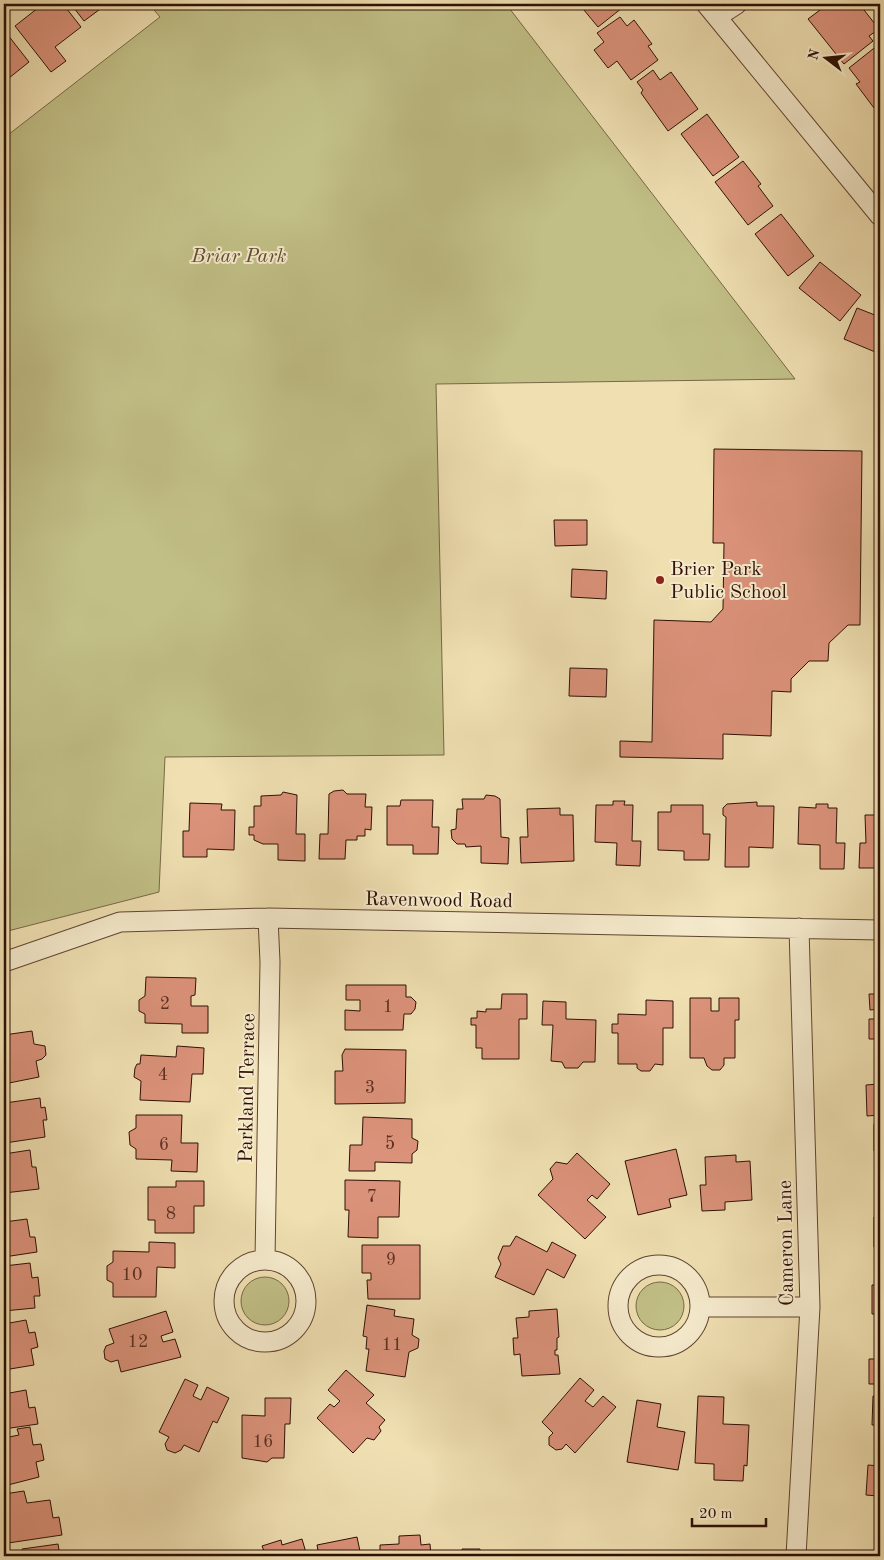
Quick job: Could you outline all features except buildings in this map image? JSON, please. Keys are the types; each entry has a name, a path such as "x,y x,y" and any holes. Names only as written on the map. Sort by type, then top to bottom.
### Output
{"street":[{"path":"737,4 711,10 880,216"},
{"name":"Ravenwood Road","path":"4,962 120,922 268,918 880,930"},
{"name":"Parkland Terrace","path":"265,1259 270,962 268,918"},
{"name":"Cameron Lane","path":"796,1556 810,1307 799,928"},
{"path":"265,1259 279,1262 296,1275 306,1294 306,1308 301,1322 292,1333 279,1340 265,1343 252,1341 240,1335 231,1326 225,1314 223,1301 225,1288 231,1277 240,1267 252,1261 265,1259"},
{"path":"658,1265 671,1266 683,1272 693,1282 701,1307 698,1321 691,1333 680,1342 661,1347 640,1343 629,1335 622,1323 618,1310 620,1296 625,1284 634,1274 645,1268 658,1265"},
{"path":"701,1307 810,1307"}],"green space":[{"name":"Briar Park","path":"149,4 506,4 795,379 436,384 444,755 165,757 159,892 4,932 4,138 160,17"},
{"path":"265,1277 274,1279 282,1284 287,1292 289,1301 287,1310 282,1318 274,1323 265,1325 256,1323 248,1318 243,1310 241,1301 243,1292 248,1284 256,1279"},
{"path":"660,1282 669,1284 677,1289 682,1297 684,1306 682,1315 677,1323 669,1328 660,1330 651,1328 643,1323 638,1315 636,1306 638,1297 643,1289 651,1284"}],"place":[{"name":"Brier Park Public School","path":"660,580"}]}
